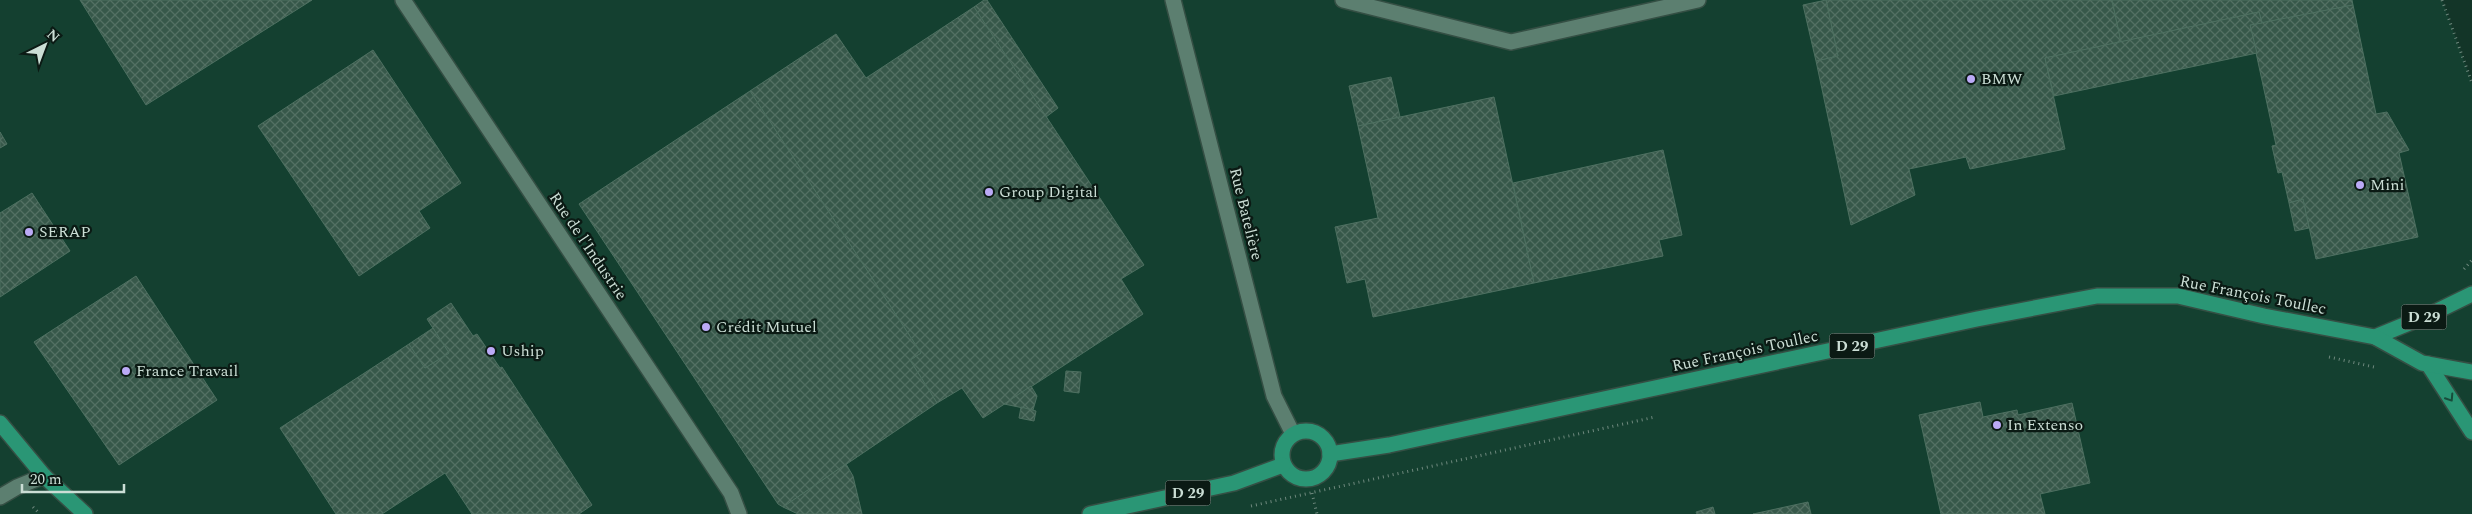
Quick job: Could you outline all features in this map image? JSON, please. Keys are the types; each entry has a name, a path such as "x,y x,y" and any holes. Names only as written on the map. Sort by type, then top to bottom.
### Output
{"main road":[{"name":"D 29","path":"2375,336 2431,314 2472,294"},
{"name":"Rue François Toullec","path":"1330,454 1389,445 1967,321 2096,296 2178,296 2264,316 2375,336 2428,364 2472,372"},
{"path":"2428,364 2472,432"},
{"path":"0,423 44,476 85,514"},
{"path":"1305,430 1317,433 1326,442 1330,454 1328,465 1315,478 1296,478 1283,465 1282,450 1286,441 1293,434 1305,430"},
{"name":"D 29","path":"1090,514 1234,483 1283,465"}],"street":[{"name":"Rue de l'Industrie","path":"403,0 731,493 738,514"},
{"name":"Rue Batelière","path":"1173,0 1274,396 1293,434"},
{"path":"1343,0 1511,42 1698,0"},
{"path":"0,497 17,487 44,476"}],"path":[{"path":"2442,0 2472,83"},
{"path":"2322,355 2380,369"},
{"path":"1244,508 1663,415"},
{"path":"1312,493 1317,514"}],"shaded area":[{"path":"0,0 2442,0 2472,83 2472,514 0,514"}],"building":[{"path":"80,0 312,0 146,105"},
{"path":"987,0 1058,108 1046,117 974,7"},
{"path":"1826,0 2112,0 2121,42 2045,58 2065,149 1970,169 1966,157 1909,169 1915,195 1851,225 1816,61 1838,56"},
{"path":"1826,0 1838,56 1816,61 1803,5"},
{"path":"2112,0 2352,0 2353,5 2262,23 2259,12 2121,42"},
{"path":"2353,5 2376,114 2387,112 2409,150 2399,153 2418,237 2316,259 2303,199 2289,203 2282,172 2278,173 2272,146 2276,145 2250,25"},
{"path":"974,7 1144,265 1121,279 1143,314 983,418 962,388 937,403 910,360 921,353 750,91 836,34 866,78"},
{"path":"2259,12 2262,23 2250,25 2257,53 2054,96 2045,58"},
{"path":"373,50 461,183 419,211 430,228 359,276 258,126"},
{"path":"1391,77 1400,117 1358,126 1349,86"},
{"path":"750,91 921,353 910,360 937,403 783,507 778,504 579,204"},
{"path":"1494,97 1534,283 1373,317 1365,279 1347,283 1335,227 1378,218 1358,126"},
{"path":"0,132 7,144 0,148"},
{"path":"1663,150 1682,235 1659,240 1663,256 1534,283 1513,183"},
{"name":"SERAP","path":"32,193 70,251 0,297 0,213"},
{"path":"2303,199 2309,228 2295,231 2289,203"},
{"name":"France Travail","path":"136,276 217,400 119,465 34,342"},
{"path":"451,303 473,336 477,334 500,368 502,367 592,505 579,514 472,514 445,473 382,514 336,514 280,428 409,344 425,368 449,353 427,319"},
{"path":"433,328 449,353 425,368 409,344"},
{"path":"1066,371 1081,372 1079,393 1064,391"},
{"path":"1031,386 1037,396 1033,410 1004,404"},
{"path":"1980,402 1983,417 2017,410 2018,415 2072,403 2090,483 2040,494 2045,514 1941,514 1919,415"},
{"path":"1021,407 1036,411 1034,421 1019,418"},
{"path":"846,464 853,476 862,514 798,514 783,507"},
{"path":"1808,502 1811,514 1753,514"},
{"path":"1713,507 1715,514 1697,514 1696,512"}],"place":[{"name":"BMW","path":"1971,79"},
{"name":"Mini","path":"2360,185"},
{"name":"Group Digital","path":"989,192"},
{"name":"SERAP","path":"29,232"},
{"name":"Crédit Mutuel","path":"706,327"},
{"name":"Uship","path":"491,351"},
{"name":"France Travail","path":"126,371"},
{"name":"In Extenso","path":"1997,425"}]}
